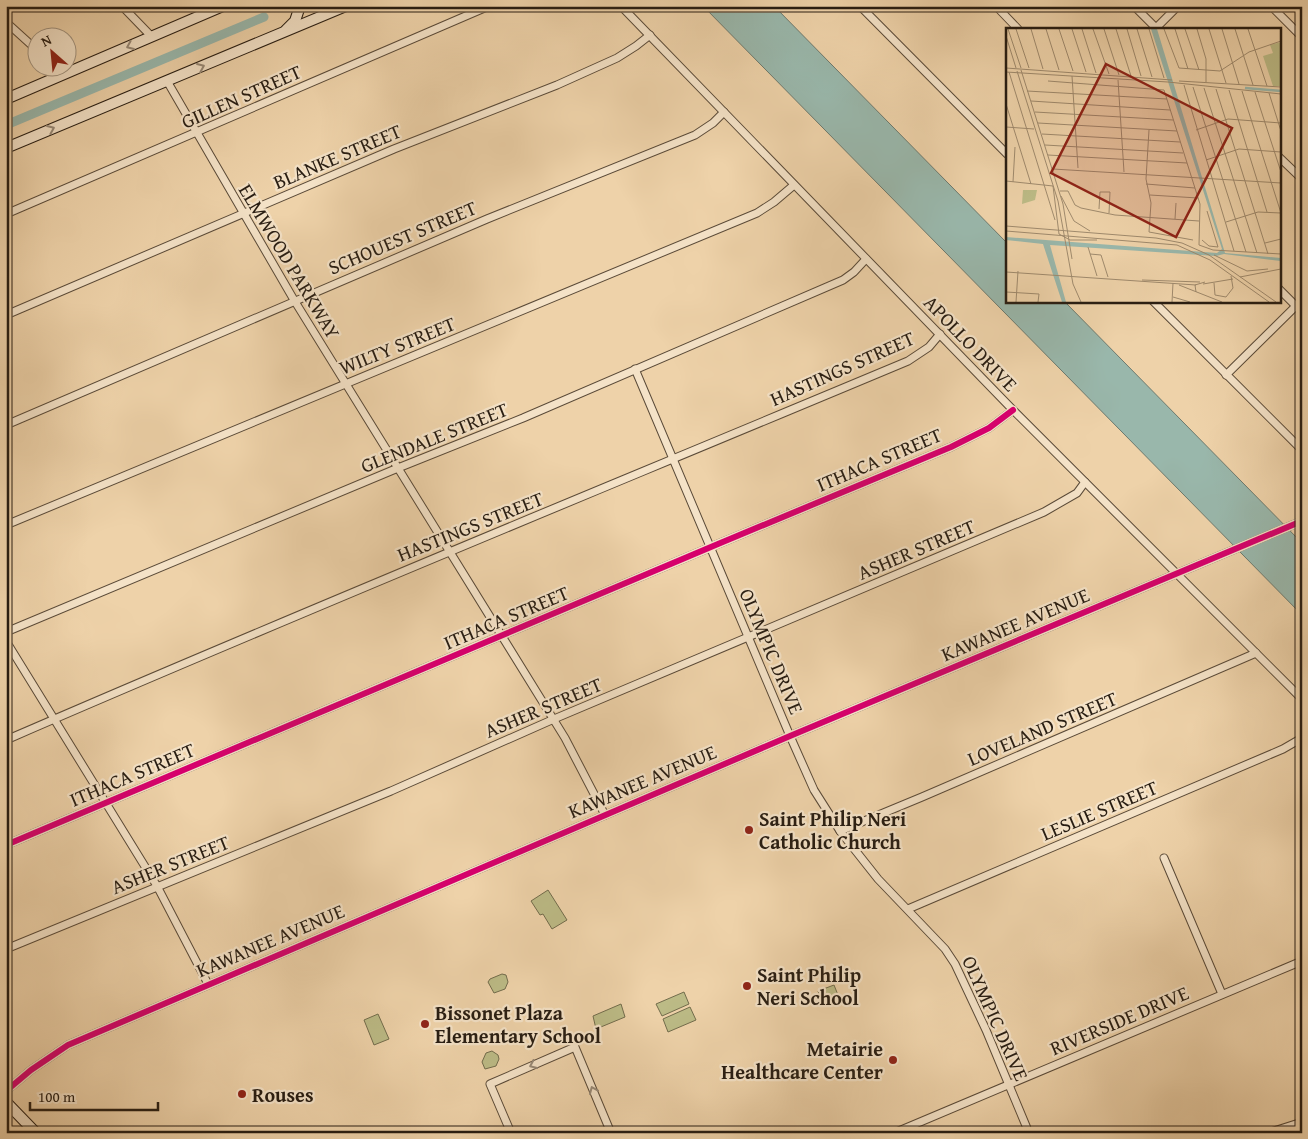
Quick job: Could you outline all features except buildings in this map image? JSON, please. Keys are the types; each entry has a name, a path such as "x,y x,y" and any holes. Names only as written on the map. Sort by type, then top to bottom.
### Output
{"main road":[{"path":"78,64 152,37 223,6"},
{"path":"283,33 294,21 300,6"},
{"path":"6,148 346,6"},
{"path":"6,98 45,78"},
{"path":"6,1102 36,1133"}],"street":[{"path":"122,6 152,37"},
{"name":"GILLEN STREET","path":"6,214 489,6"},
{"name":"APOLLO DRIVE","path":"621,6 1013,410 1302,699"},
{"path":"860,6 1006,153"},
{"path":"996,6 1017,28"},
{"path":"1134,6 1156,28 1178,6"},
{"path":"1271,6 1302,37"},
{"path":"6,22 28,42"},
{"name":"BLANKE STREET","path":"6,315 394,149 557,85 617,58 650,35"},
{"name":"ELMWOOD PARKWAY","path":"166,81 242,214 345,384 566,738 605,815"},
{"name":"SCHOUEST STREET","path":"6,425 294,300 695,135 713,124 724,112"},
{"path":"1280,158 1302,179"},
{"name":"WILTY STREET","path":"6,525 757,213 794,185"},
{"name":"GLENDALE STREET","path":"6,632 398,468 523,418 843,280 854,272 866,259"},
{"path":"1280,290 1302,312"},
{"path":"1226,375 1302,300"},
{"path":"1154,302 1302,450"},
{"name":"HASTINGS STREET","path":"6,740 319,605 451,552 908,361 929,347 940,334"},
{"name":"OLYMPIC DRIVE","path":"635,369 814,790 840,830 878,879 945,949 955,964 986,1030 1029,1133"},
{"name":"ITHACA STREET","path":"6,845 710,547 952,447 988,428 1013,410"},
{"name":"ASHER STREET","path":"6,949 391,791 554,719 1044,512 1077,493 1086,482"},
{"name":"KAWANEE AVENUE","path":"6,1091 31,1070 68,1045 790,736 1302,521"},
{"path":"6,641 157,886 208,984"},
{"name":"LOVELAND STREET","path":"840,830 922,797 1256,653"},
{"name":"LESLIE STREET","path":"908,909 1283,749 1302,738"},
{"path":"1164,858 1222,994"},
{"name":"RIVERSIDE DRIVE","path":"894,1133 1302,961"},
{"path":"511,1133 490,1084 575,1047 611,1133"},
{"path":"1268,1133 1302,1122"}],"shaded area":[{"path":"703,6 774,6 1006,242 1006,302 1065,302 1302,543 1302,615"},
{"path":"548,890 567,920 552,929 543,914 540,915 531,901"},
{"path":"502,974 506,975 508,982 505,989 494,993 488,982 490,979"},
{"path":"834,985 838,995 822,1002 818,991"},
{"path":"684,992 689,1004 662,1016 656,1004"},
{"path":"621,1004 625,1017 596,1029 593,1016"},
{"path":"690,1007 696,1020 668,1032 663,1019"},
{"path":"378,1014 389,1039 374,1045 364,1020"},
{"path":"492,1051 498,1055 499,1059 496,1066 485,1069 482,1062 486,1053"}],"waterway":[{"path":"6,125 264,17"}],"cycle path":[{"path":"6,845 951,447 989,428 1013,410"},
{"path":"6,1091 31,1070 68,1045 790,736 1302,521"}],"place":[{"name":"Saint Philip Neri Catholic Church","path":"749,830"},
{"name":"Saint Philip Neri School","path":"747,986"},
{"name":"Bissonet Plaza Elementary School","path":"425,1024"},
{"name":"Metairie Healthcare Center","path":"893,1060"},
{"name":"Rouses","path":"242,1094"}]}
